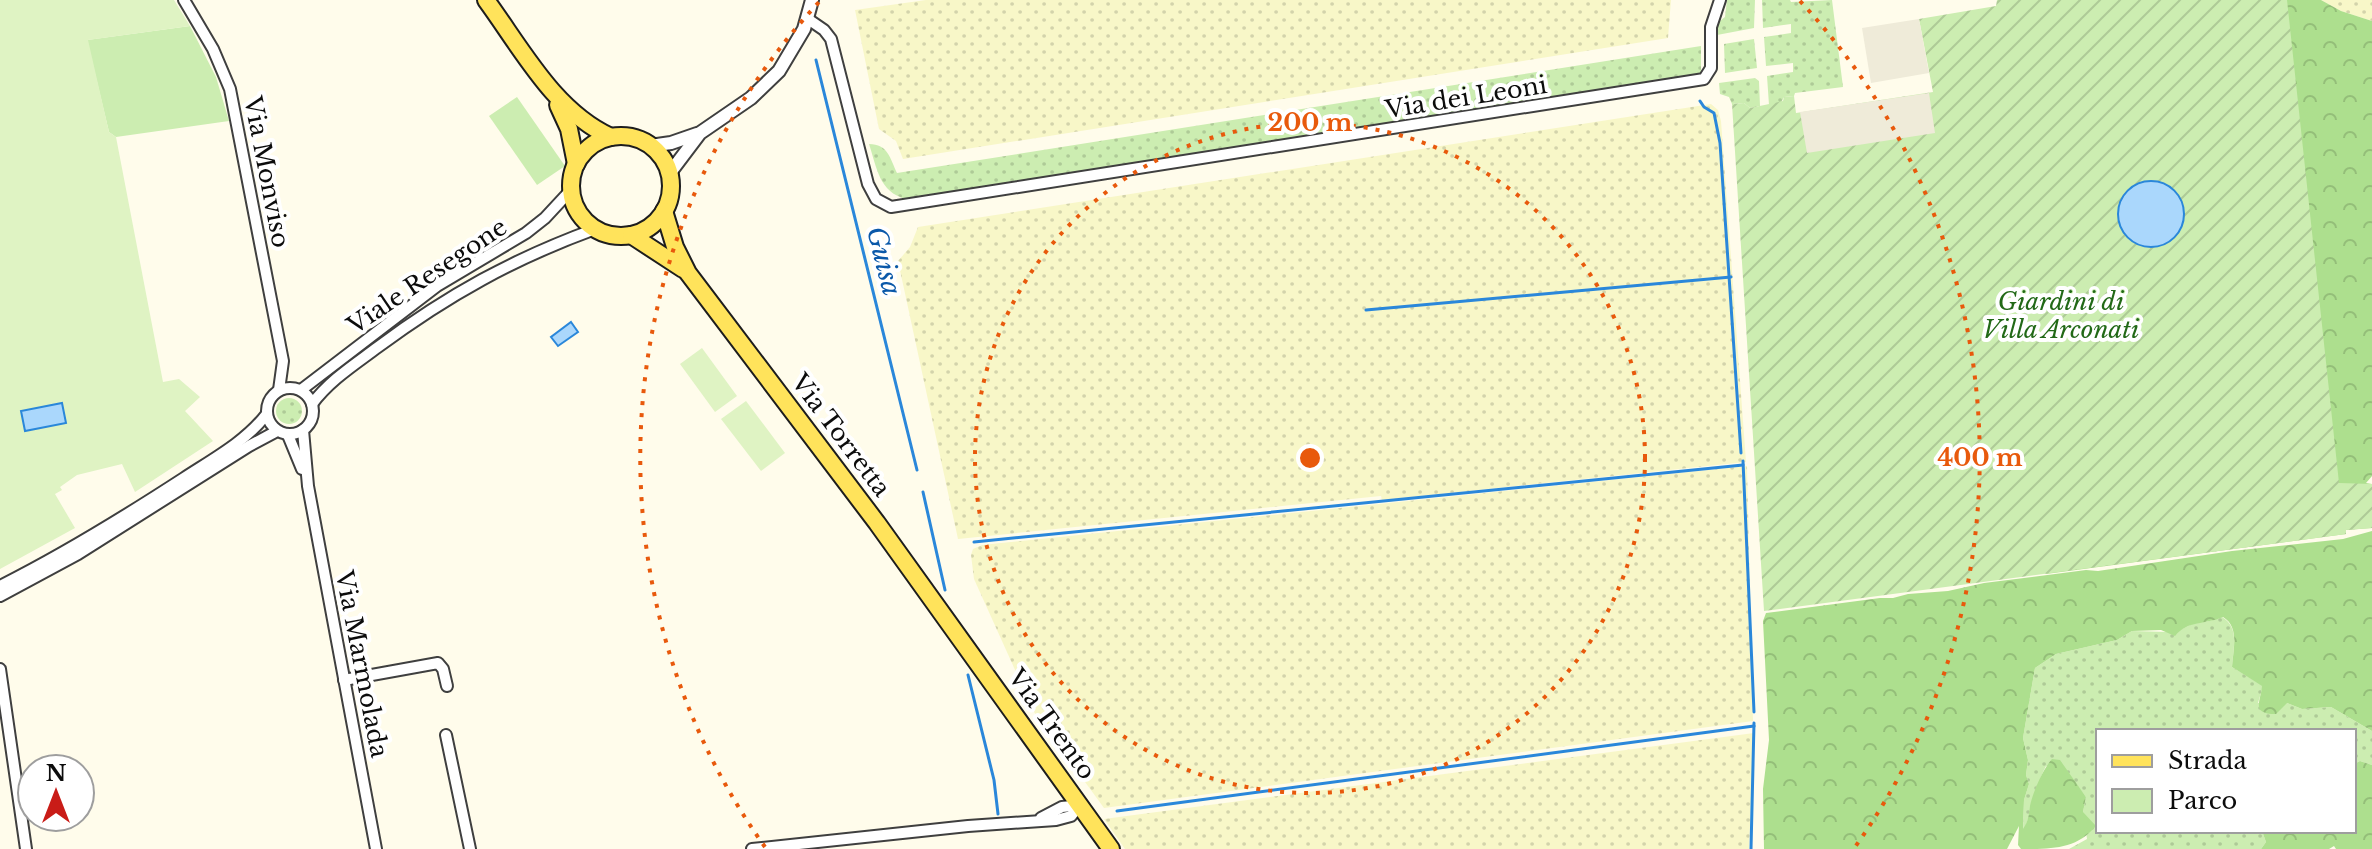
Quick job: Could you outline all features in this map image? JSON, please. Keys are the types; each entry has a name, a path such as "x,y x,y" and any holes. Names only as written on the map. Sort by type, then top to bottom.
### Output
{"main road":[{"path":"486,0 567,112 611,137 631,138 650,146 662,158 669,174 670,193 664,211 650,226 631,235 617,236 595,229 578,213 571,190 576,164 567,112"},
{"path":"576,164 592,146 611,137"},
{"name":"Via Torretta","path":"664,211 675,247 688,273 953,628"},
{"name":"Via Torretta","path":"631,235 688,273"},
{"name":"Via Trento","path":"953,628 1111,849"}],"street":[{"name":"Via Monviso","path":"184,0 213,49 230,89 283,361 299,390"},
{"path":"650,146 700,133 751,98 773,78 794,50 808,19 812,0"},
{"name":"Via dei Leoni","path":"808,19 831,39 872,194 880,203 891,207 1704,79 1711,68 1711,27 1720,0"},
{"path":"669,174 700,133"},
{"name":"Viale Resegone","path":"299,390 437,286 526,233 571,190"},
{"name":"Viale Resegone","path":"312,404 333,380 459,291 528,256 595,229"},
{"name":"Via Monviso","path":"279,390 283,361"},
{"path":"0,586 74,547 148,502 250,433 266,415 270,398 279,390 299,390 312,404 312,419 303,430 283,433 249,446 78,554 0,597"},
{"path":"266,415 269,423 283,433"},
{"name":"Via Marmolada","path":"303,430 308,486 376,849"},
{"name":"Via Marmolada","path":"283,433 308,486"},
{"path":"344,680 438,663 443,669 447,686"},
{"path":"0,669 26,849"},
{"path":"446,735 470,849"},
{"path":"752,849 1040,819 1062,807 1080,805"}],"green space":[{"path":"0,0 174,0 190,26 88,40 109,132 116,137 163,382 179,379 200,397 185,411 213,441 135,492 122,464 77,475 55,494 75,528 0,569"},
{"path":"926,0 1671,0 1668,38 903,159 896,141 879,129 855,10"},
{"path":"1727,0 1755,0 1754,28 1717,35 1716,24 1725,17"},
{"path":"1762,0 1832,0 1843,87 1795,93 1794,96 1784,97 1781,103 1769,105 1767,76 1793,72 1793,63 1766,66 1764,37 1791,33 1791,24 1763,28"},
{"name":"Giardini di Villa Arconati","path":"1997,0 2287,0 2339,483 2372,484 2372,528 2346,530 2346,534 1764,611 1732,104 1744,103 1750,108 1794,96 1796,113 1933,92 1919,19 1996,6"},
{"path":"2247,0 2321,0 2341,11 2372,21 2372,476 2366,483 2372,484 2372,528 2046,574"},
{"path":"2321,0 2372,0 2372,21 2341,11"},
{"path":"190,26 216,77 229,121 116,137 109,132 87,40"},
{"path":"1754,39 1757,68 1725,73 1724,44"},
{"path":"1701,46 1701,77 906,199 897,196 885,185 869,144 884,149 897,173"},
{"path":"1755,78 1759,81 1760,106 1750,108 1744,103 1732,104 1729,97 1720,94 1719,83"},
{"path":"517,97 565,166 537,185 489,116"},
{"path":"1711,104 1718,110 1721,121 1746,462 1382,500 1381,496 958,539 898,261 910,247 918,227"},
{"path":"702,348 737,396 715,412 680,364"},
{"path":"289,398 298,402 302,411 298,420 289,424 280,420 276,411 280,402"},
{"path":"746,401 785,453 761,471 721,419"},
{"path":"1747,466 1753,721 1104,808 1034,712 974,579 971,555 973,549 982,545"},
{"path":"2372,531 2372,731 2331,707 2302,709 2287,703 2276,714 2263,712 2259,706 2262,686 2232,667 2234,633 2223,617 2191,625 2175,636 2161,630 2132,631 2117,640 2056,654 2035,668 2023,738 2029,784 2024,800 2023,829 2042,775 2052,759 2060,760 2086,797 2083,812 2096,826 2080,839 2054,848 2021,849 2018,845 2019,826 2007,849 1764,849 1763,789 1769,740 1763,621 1766,613 2343,539"},
{"path":"2222,617 2228,621 2233,632 2232,667 2263,686 2258,703 2287,703 2302,709 2331,707 2372,731 2372,765 2360,761 2356,763 2356,729 2096,729 2096,833 2263,833 2266,842 2261,849 2069,849 2087,839 2083,812 2086,797 2067,773 2046,766 2023,832 2024,800 2029,784 2023,738 2035,668 2056,654 2117,640 2132,631 2169,632 2196,622"},
{"path":"1754,733 1749,849 1125,849 1104,819"},
{"path":"2360,761 2372,765 2372,849 2336,849 2334,846 2329,849 2261,849 2266,842 2263,833 2356,833 2356,763"}],"shaded area":[{"path":"1919,19 1929,73 1871,83 1862,28"},
{"path":"1929,93 1935,133 1807,153 1800,112"}],"water":[{"path":"2151,181 2164,184 2174,191 2181,201 2184,214 2181,227 2174,237 2164,244 2151,247 2138,244 2128,237 2121,227 2118,214 2121,201 2128,191 2138,184"},
{"path":"571,322 578,332 558,346 551,337"},
{"path":"62,403 66,423 25,431 21,411"}],"waterway":[{"name":"Guisa","path":"816,60 917,470"},
{"path":"1700,101 1714,113 1720,143 1741,453"},
{"path":"1366,310 1731,277"},
{"path":"1743,461 1754,712"},
{"path":"974,542 1743,465"},
{"name":"Guisa","path":"923,492 945,590"},
{"name":"Guisa","path":"968,675 994,780 998,814"},
{"path":"1751,849 1754,723"},
{"path":"1117,811 1754,726"}]}
